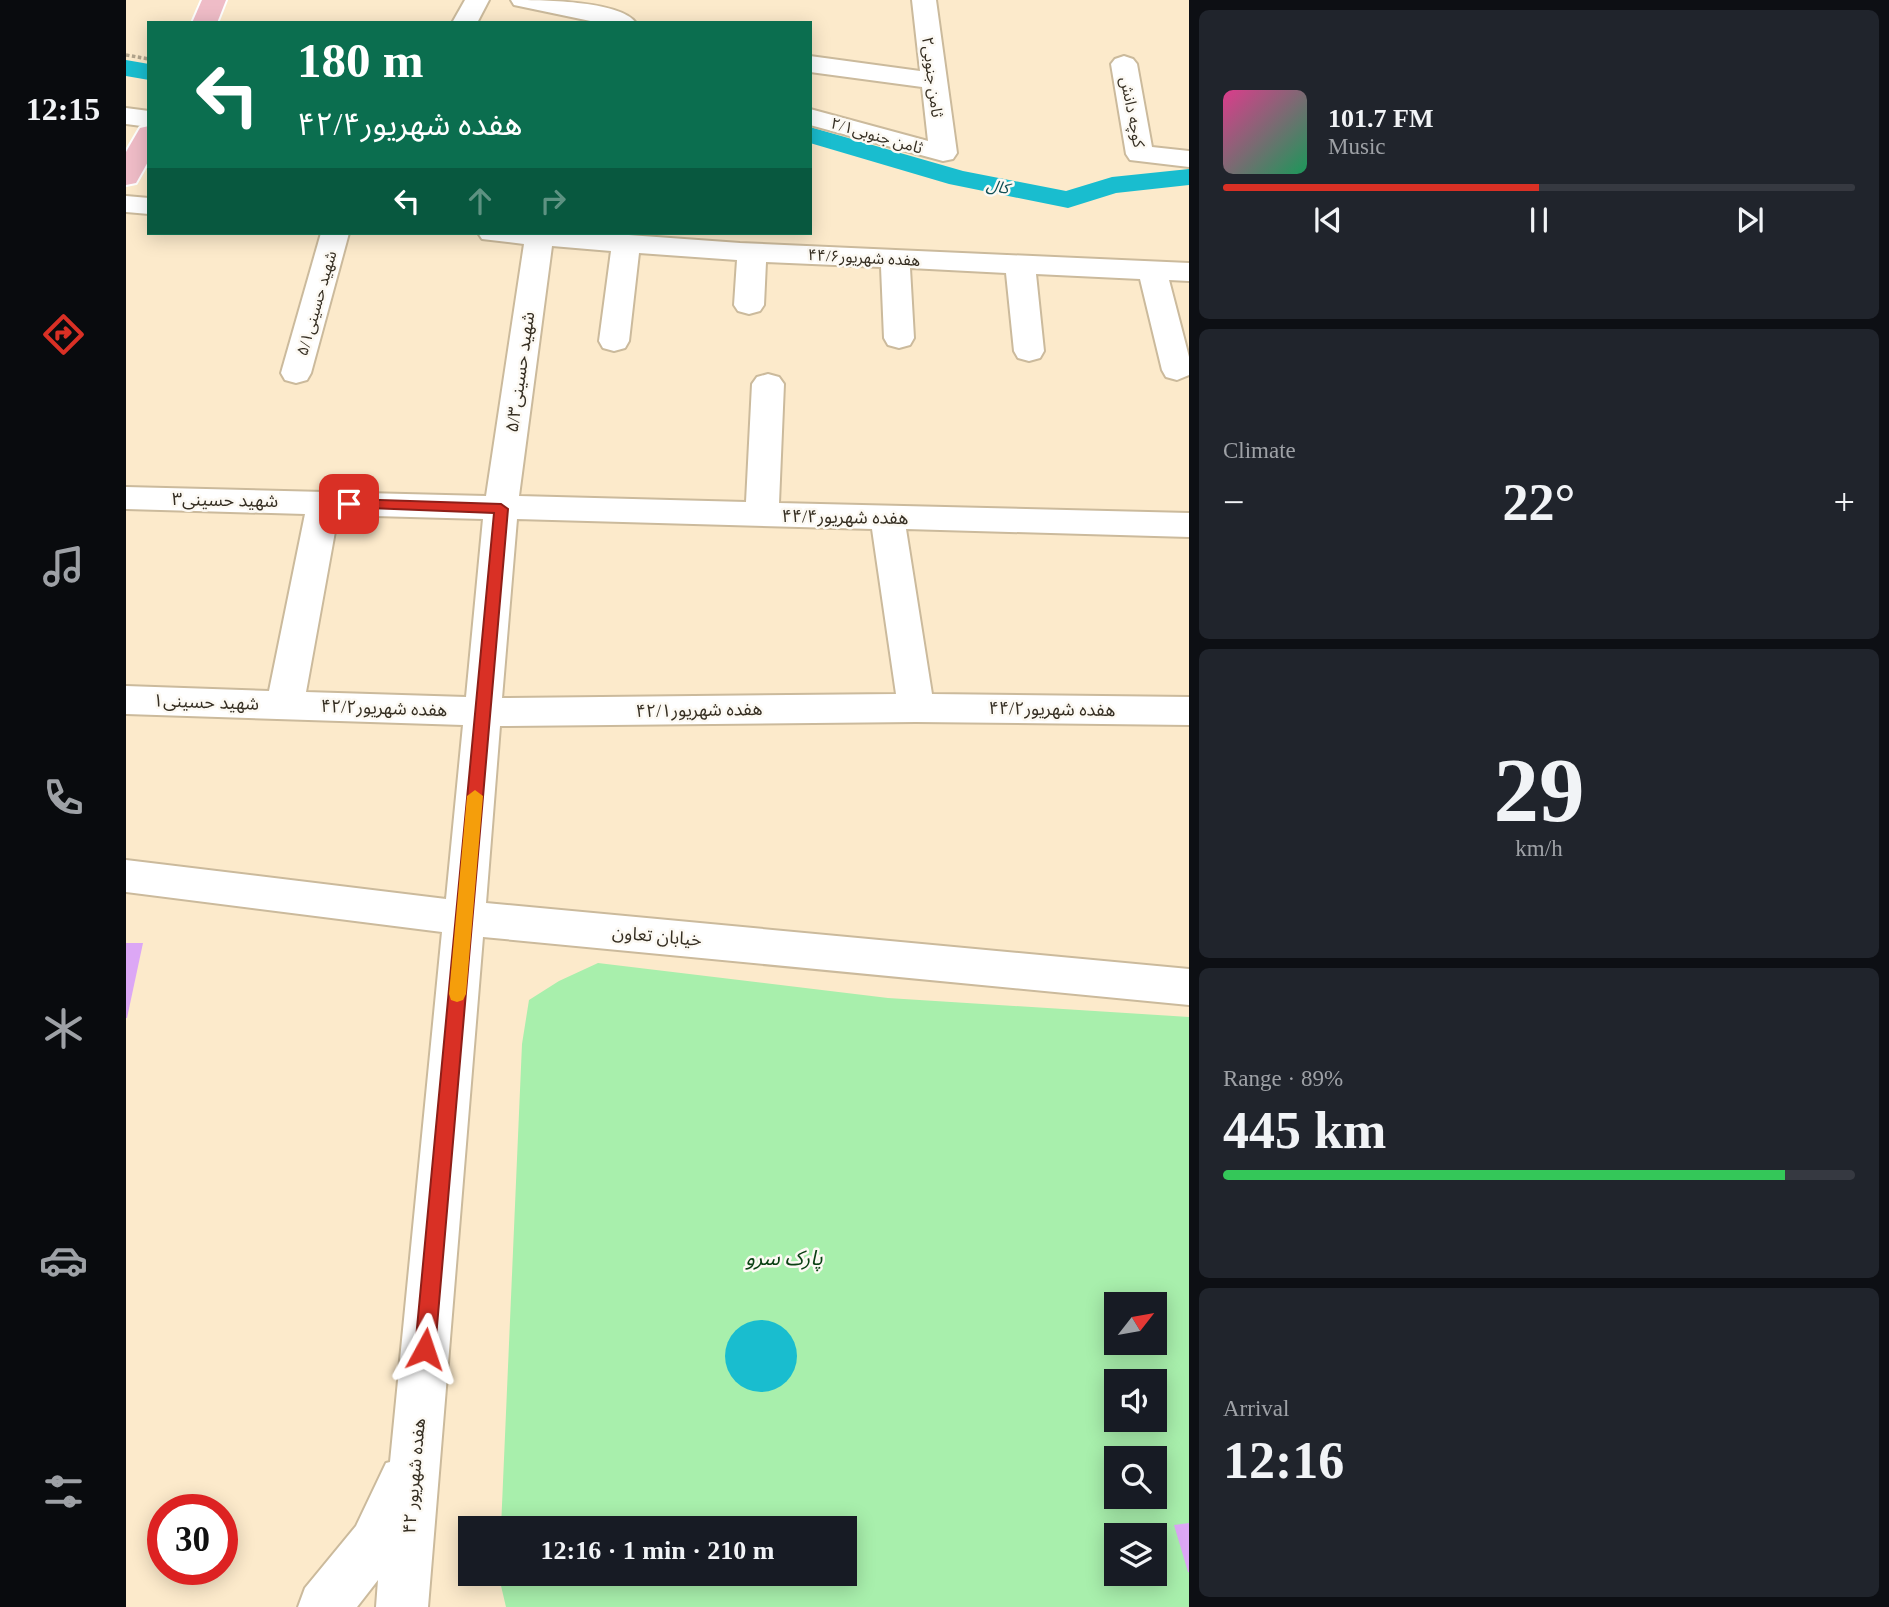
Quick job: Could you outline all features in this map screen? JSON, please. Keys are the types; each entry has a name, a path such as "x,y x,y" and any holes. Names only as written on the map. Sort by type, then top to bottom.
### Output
{"main road":[{"path":"205,21 214,0"},
{"path":"126,177 147,138"}],"street":[{"path":"465,21 477,0"},
{"path":"523,0 599,14 618,21"},
{"name":"ثامن جنوبی۲","path":"924,0 943,153"},
{"path":"812,64 934,81"},
{"name":"کوچه دانش","path":"1124,64 1140,154 1189,159"},
{"path":"126,116 147,119"},
{"name":"ثامن جنوبی۲/۱","path":"812,118 943,153"},
{"path":"126,204 147,206"},
{"name":"شهید حسینی۵/۱","path":"296,373 334,235"},
{"name":"شهید حسینی۵/۳","path":"501,509 540,235"},
{"name":"هفده شهریور۴۴/۶","path":"550,235 626,243 686,240 752,252 1189,272"},
{"path":"614,341 626,243"},
{"path":"749,305 752,252"},
{"path":"895,258 900,338"},
{"path":"1020,264 1029,351"},
{"path":"1152,270 1177,370"},
{"path":"762,515 768,384"},
{"name":"شهید حسینی۳","path":"126,498 501,509"},
{"path":"285,705 324,503"},
{"name":"هفده شهریور۴۴/۴","path":"501,509 1189,526"},
{"name":"هفده شهریور ۴۲","path":"402,1607 501,509"},
{"path":"887,518 916,708"},
{"name":"شهید حسینی۱","path":"126,700 285,705"},
{"name":"هفده شهریور۴۲/۲","path":"285,705 483,712"},
{"name":"هفده شهریور۴۲/۱","path":"483,712 916,708"},
{"name":"هفده شهریور۴۴/۲","path":"916,708 1189,711"},
{"name":"خیابان تعاون","path":"126,876 464,918 1189,987"},
{"path":"324,1607 374,1544 415,1457"}],"path":[{"path":"126,55 147,59"}],"green space":[{"name":"پارک سرو","path":"598,963 888,998 1189,1017 1189,1607 506,1607 501,1586 857,1586 857,1516 502,1516 522,1044 529,1000 559,981"}],"water":[{"path":"761,1320 781,1326 791,1336 797,1356 791,1376 781,1386 761,1392 741,1386 731,1376 725,1356 731,1336 741,1326"}],"building":[{"path":"126,943 143,943 127,1018 126,1018"},
{"path":"1189,1523 1189,1572 1188,1572 1174,1525"}],"waterway":[{"name":"کال","path":"126,68 147,72"},
{"name":"کال","path":"812,136 959,178 1068,200 1112,185 1189,177"}],"slow traffic":[{"path":"457,994 475,796"}],"route":[{"path":"349,504 501,509 425,1349"}]}
